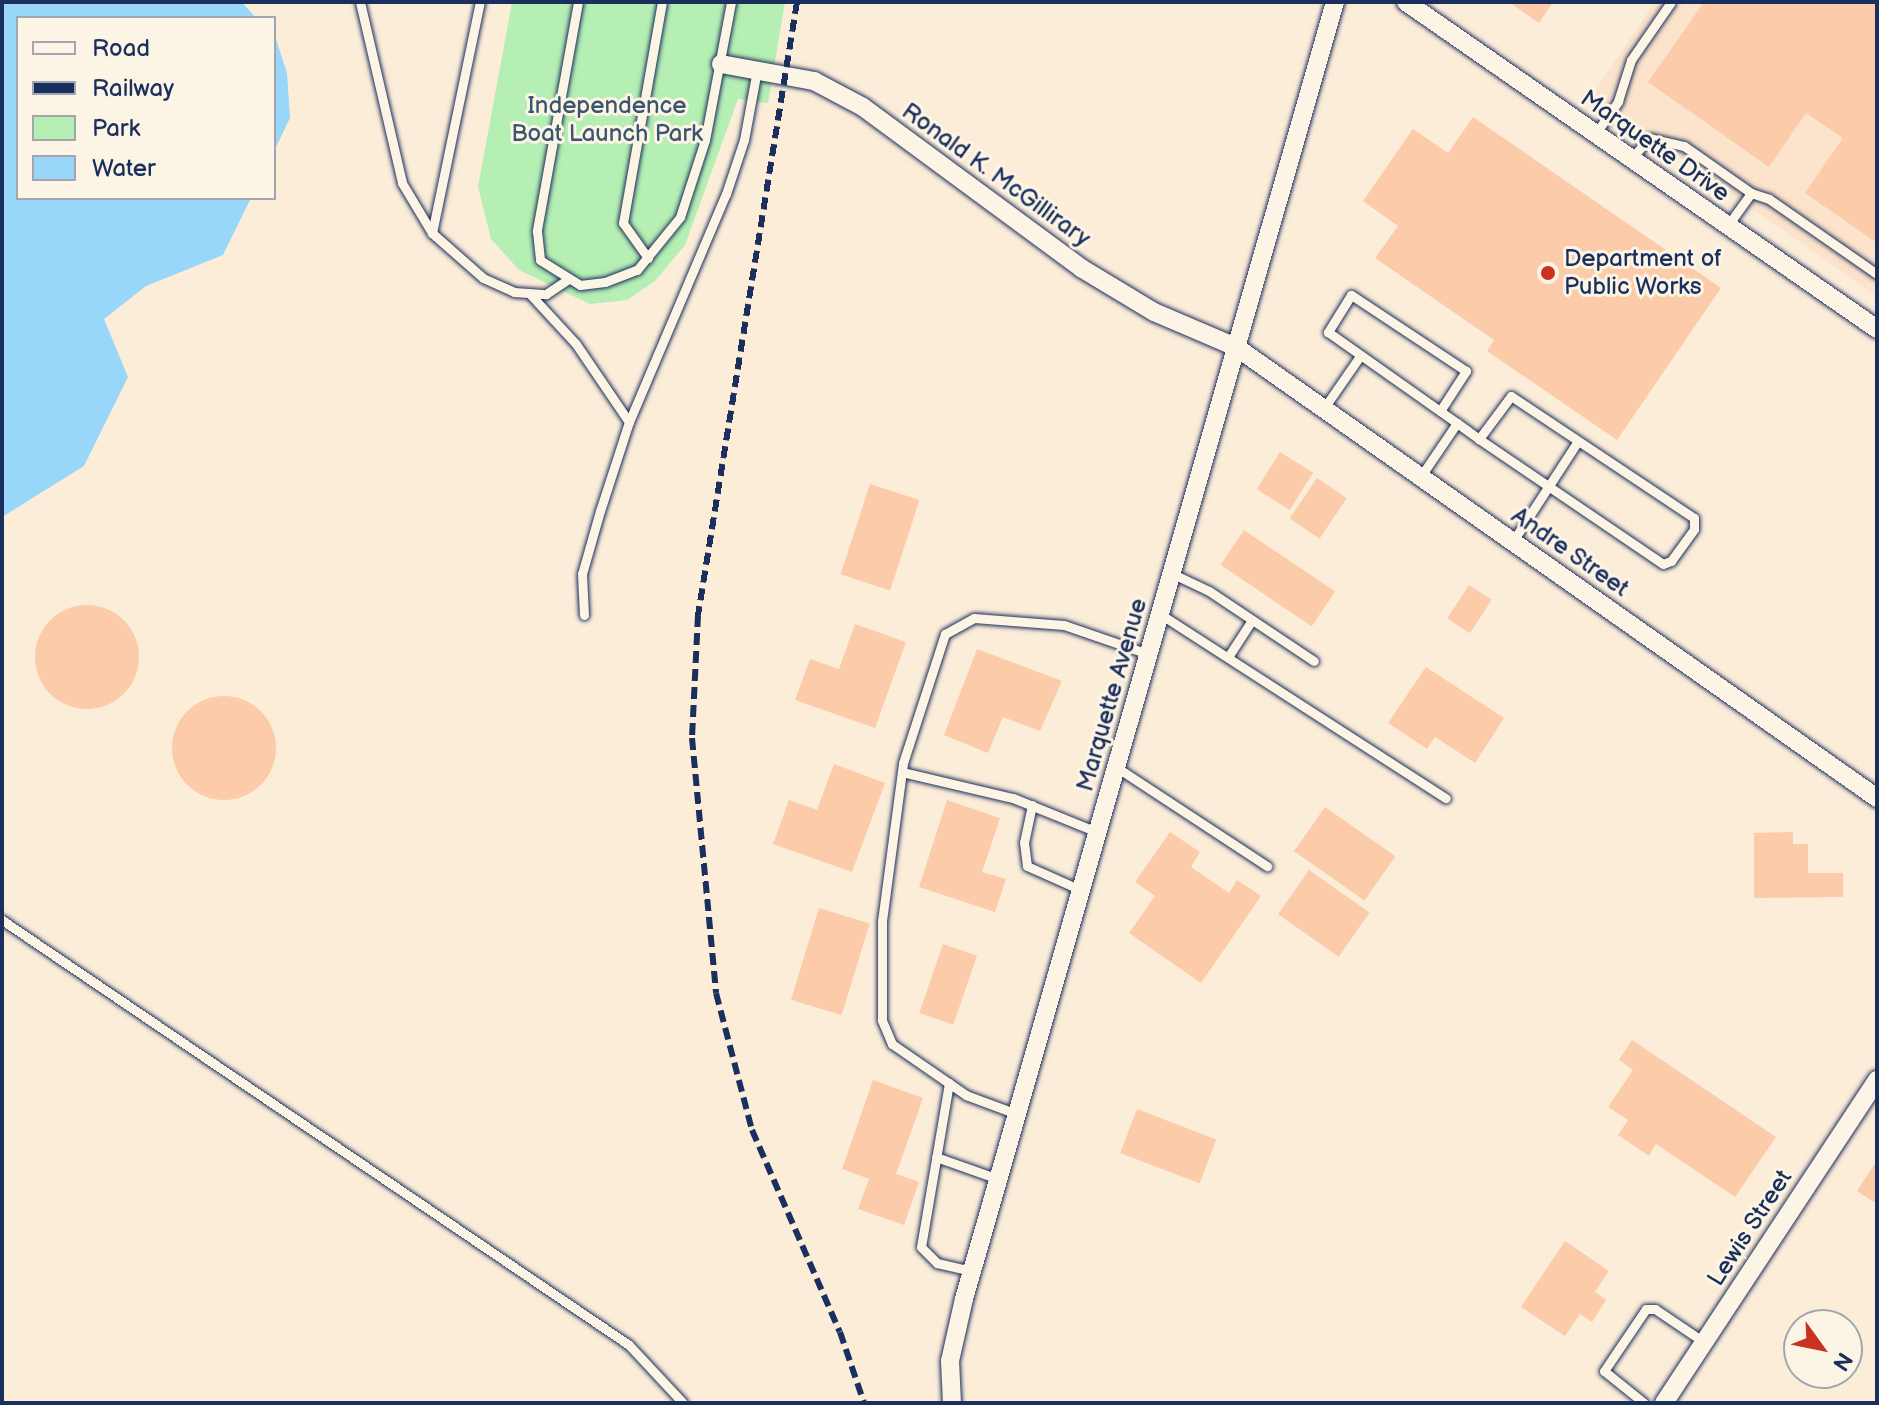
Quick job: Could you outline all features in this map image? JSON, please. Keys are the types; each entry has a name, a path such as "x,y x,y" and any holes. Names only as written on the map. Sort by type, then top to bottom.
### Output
{"street":[{"name":"Marquette Avenue","path":"952,1403 950,1361 972,1271 1335,2"},
{"name":"Marquette Drive","path":"1406,2 1877,329"},
{"name":"Ronald K. McGillirary","path":"721,64 814,81 839,93 1081,268 1154,312 1236,347"},
{"name":"Andre Street","path":"1236,347 1877,798"},
{"name":"Lewis Street","path":"1664,1403 1877,1080"}],"lane":[{"path":"360,2 402,183 432,233 483,278 529,293 546,294 568,279"},
{"path":"432,233 480,2"},
{"path":"578,2 537,231 540,260 580,285 605,282 637,270 680,217 695,178 721,64 731,2"},
{"path":"648,258 623,223 662,2"},
{"path":"1596,133 1618,101 1631,60 1671,2"},
{"path":"584,615 582,574 629,422 726,194 744,140 757,70"},
{"path":"1632,158 1649,138 1684,146 1751,193 1769,199 1877,274"},
{"path":"1728,225 1751,193"},
{"path":"529,293 576,344 629,422"},
{"path":"1440,411 1466,371 1351,295 1328,332 1479,439 1663,564 1671,561 1694,529 1694,518 1511,396 1479,439"},
{"path":"1324,408 1360,356"},
{"path":"1421,476 1457,423"},
{"path":"1513,541 1578,441"},
{"path":"1171,573 1252,620 1314,661"},
{"path":"1160,613 1446,798"},
{"path":"1017,1114 949,1083 892,1044 882,1020 882,921 902,772 945,634 974,618 1064,625 1148,654"},
{"path":"1228,657 1252,620"},
{"path":"1116,767 1267,866"},
{"path":"902,772 1032,805 1097,832"},
{"path":"1032,805 1024,842 1027,866 1081,890"},
{"path":"2,920 629,1345 683,1403"},
{"path":"949,1083 921,1247 937,1263 972,1271"},
{"path":"936,1157 998,1179"},
{"path":"1644,1403 1604,1371 1646,1309 1655,1309 1704,1342"}],"shaded area":[{"path":"1655,2 1877,2 1877,297 1592,95"}],"green space":[{"name":"Independence Boat Launch Park","path":"512,2 785,2 768,103 738,99 685,245 655,281 627,300 590,304 519,270 491,239 478,187"}],"water":[{"path":"2,2 242,2 254,16 16,16 16,200 250,200 223,255 146,286 104,319 128,377 84,466 2,517"},
{"path":"276,39 287,73 290,118 276,147"}],"building":[{"path":"1509,2 1553,2 1539,23"},
{"path":"1704,2 1877,2 1877,243 1805,193 1843,138 1806,113 1769,167 1648,82"},
{"name":"Department of Public Works","path":"1473,117 1721,288 1617,440 1487,351 1494,340 1375,258 1398,226 1363,201 1413,129 1448,153"},
{"path":"1280,452 1313,473 1290,510 1257,489"},
{"path":"1317,478 1347,498 1319,539 1290,519"},
{"path":"870,484 919,500 890,590 841,574"},
{"path":"1244,530 1335,592 1312,626 1221,565"},
{"path":"1469,585 1492,600 1470,633 1447,619"},
{"path":"87,605 107,609 124,620 135,637 139,657 135,677 124,694 107,705 87,709 67,705 50,694 39,677 35,657 39,637 50,620 67,609"},
{"path":"855,624 906,642 875,728 795,700 810,659 839,669"},
{"path":"977,649 1062,681 1040,731 1003,717 988,753 944,735"},
{"path":"1426,667 1504,718 1475,763 1435,737 1427,749 1388,723"},
{"path":"224,696 244,700 261,711 272,728 276,748 272,768 261,785 244,796 224,800 204,796 187,785 176,768 172,748 176,728 187,711 204,700"},
{"path":"834,764 885,783 852,872 773,844 789,800 817,810"},
{"path":"947,800 1000,818 982,872 1006,879 995,912 919,887"},
{"path":"1325,807 1395,856 1364,901 1294,851"},
{"path":"1170,832 1200,852 1191,867 1229,893 1237,880 1261,896 1201,983 1129,933 1155,896 1135,882"},
{"path":"1793,832 1793,844 1808,844 1808,873 1843,873 1843,897 1754,898 1754,833"},
{"path":"1309,870 1370,912 1339,957 1278,914"},
{"path":"819,908 870,923 842,1015 791,1000"},
{"path":"943,944 977,956 953,1025 919,1013"},
{"path":"1632,1040 1776,1137 1735,1197 1656,1144 1649,1156 1618,1135 1628,1120 1608,1107 1633,1070 1619,1060"},
{"path":"873,1080 923,1098 896,1174 919,1182 904,1225 858,1209 869,1179 842,1169"},
{"path":"1137,1109 1216,1139 1200,1183 1120,1153"},
{"path":"1877,1160 1877,1204 1857,1191"},
{"path":"1565,1241 1609,1271 1595,1292 1606,1300 1592,1322 1580,1314 1565,1336 1521,1307"}],"railway":[{"path":"797,2 698,615 692,738 716,993 752,1130 840,1332 864,1403"}],"place":[{"name":"Department of Public Works","path":"1548,273"}]}
